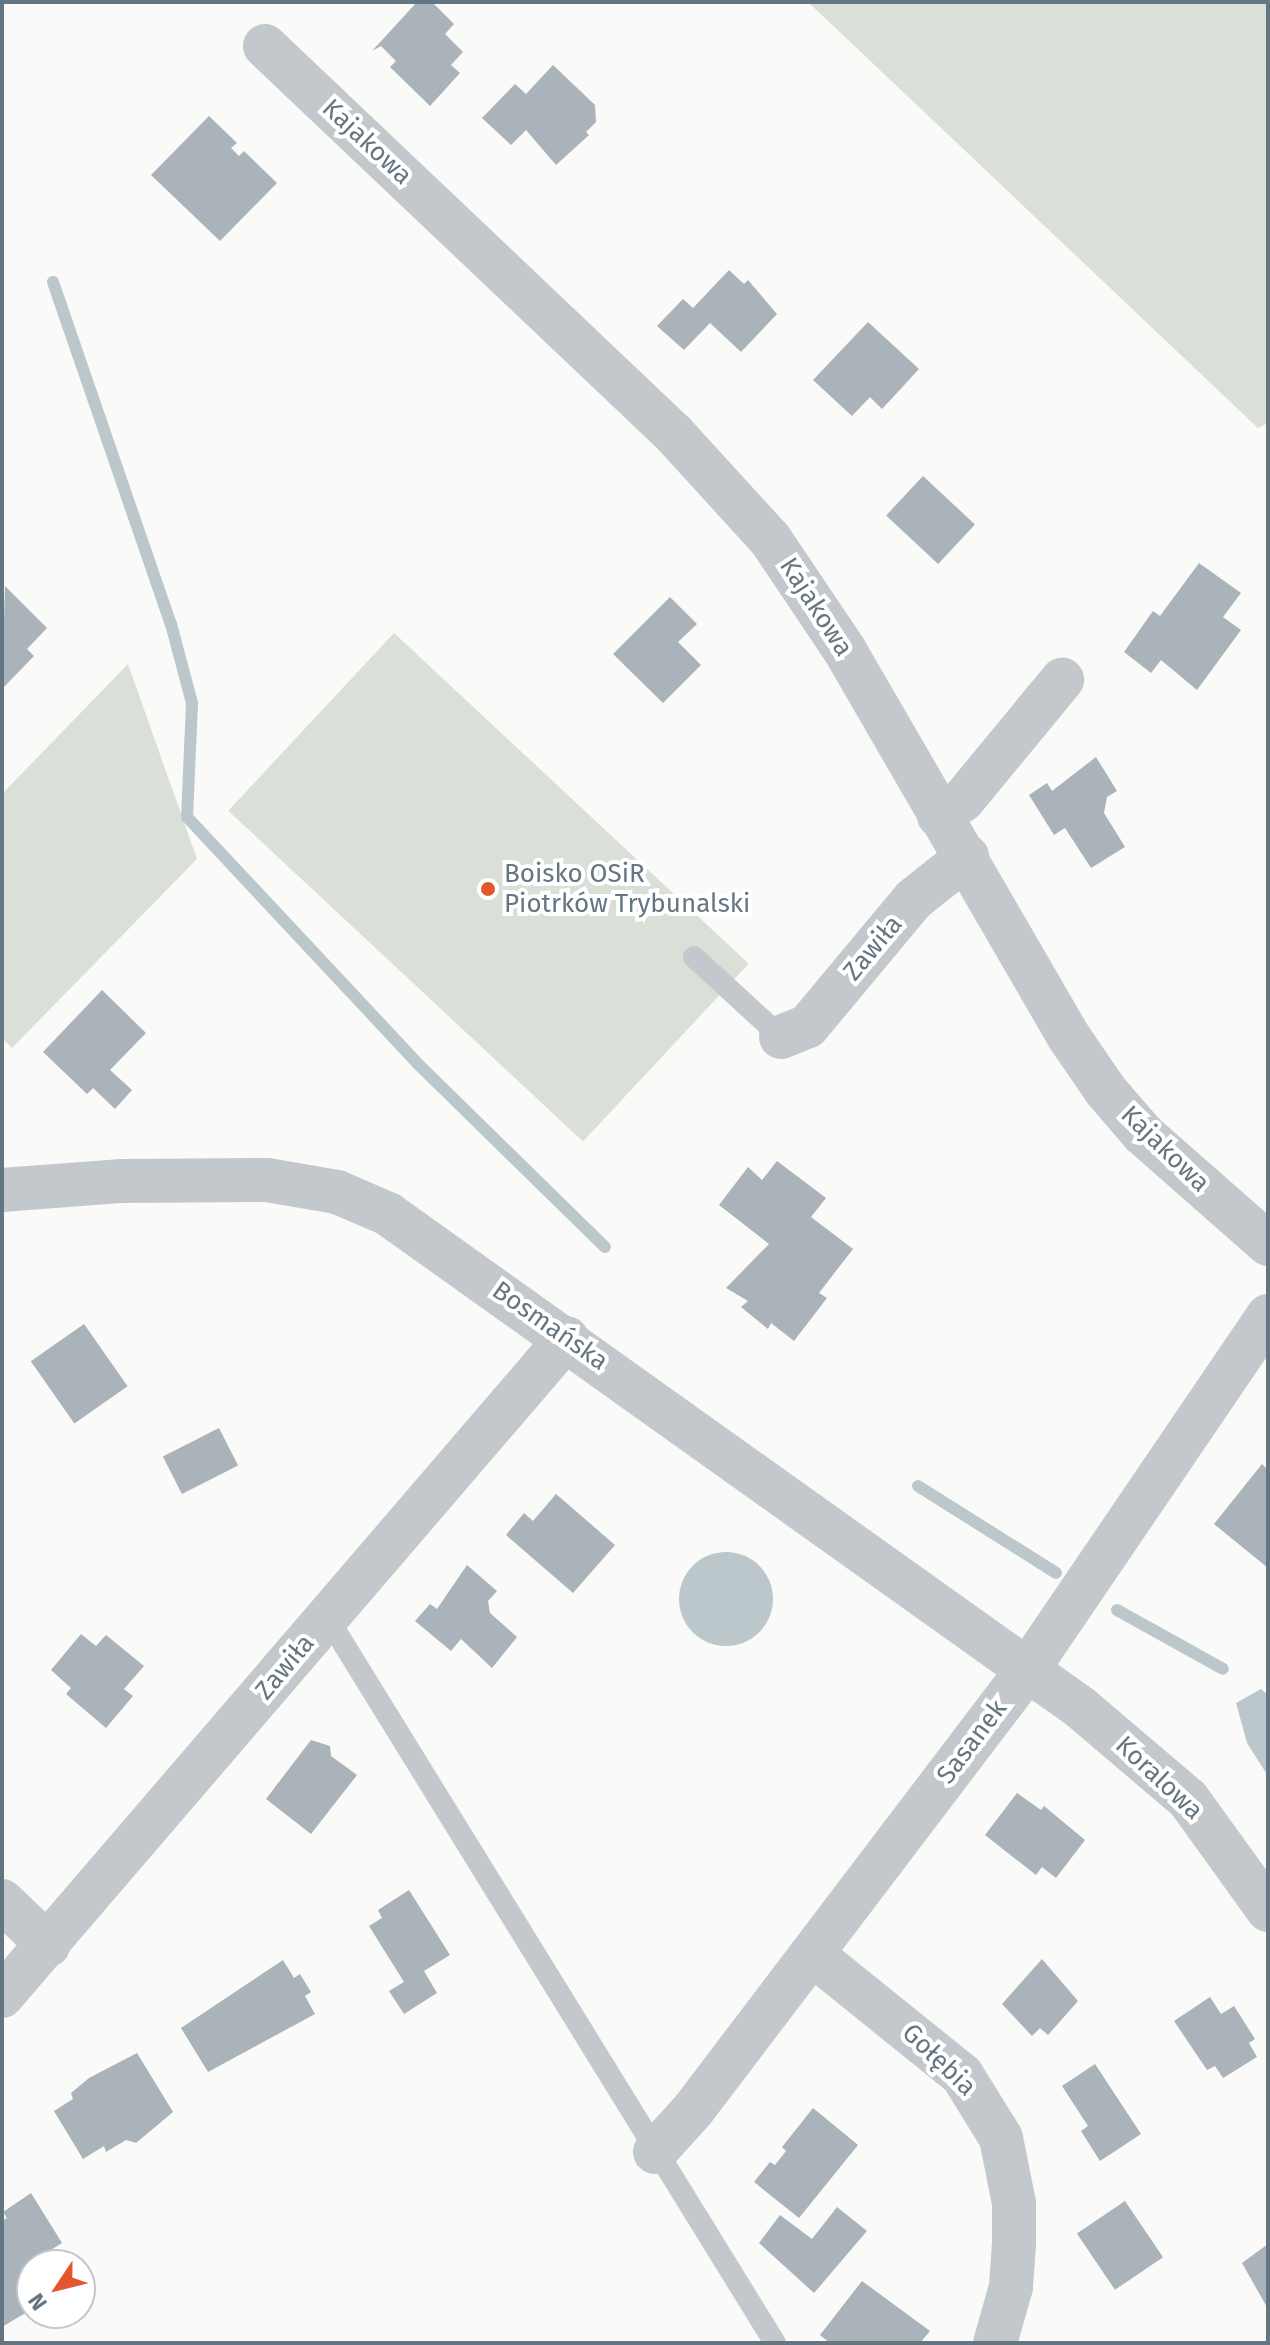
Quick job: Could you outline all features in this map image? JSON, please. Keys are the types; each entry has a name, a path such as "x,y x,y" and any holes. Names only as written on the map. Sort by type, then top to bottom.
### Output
{"street":[{"name":"Kajakowa","path":"265,46 674,434 770,539 813,597 1069,1037 1106,1091 1143,1134 1268,1244"},
{"path":"939,816 963,800 1062,680"},
{"name":"Zawiła","path":"781,1037 808,1026 914,899 967,857"},
{"name":"Bosmańska","path":"2,1190 267,1180 337,1192 413,1229 1028,1669"},
{"name":"Sasanek","path":"655,2152 812,1954 1028,1669 1268,1316"},
{"name":"Zawiła","path":"2,1996 567,1338"},
{"name":"Koralowa","path":"1028,1669 1188,1799 1268,1910"},
{"path":"2,1901 48,1945"},
{"name":"Gołębia","path":"812,1954 962,2075 1001,2138 1014,2203 1014,2243 1011,2287 995,2343"}],"lane":[{"path":"694,957 781,1037"},
{"path":"327,1617 775,2343"}],"shaded area":[{"path":"808,2 1268,2 1268,423 1258,428"},
{"name":"Boisko OSiR Piotrków Trybunalski","path":"394,633 749,964 583,1141 228,811"},
{"path":"128,664 197,859 12,1048 2,1038 2,794"},
{"path":"726,1552 744,1555 759,1566 770,1581 773,1599 770,1617 759,1632 744,1643 726,1646 708,1643 693,1632 682,1617 679,1599 682,1581 693,1566 708,1555"},
{"path":"1261,1689 1268,1695 1268,1776 1247,1743 1236,1703"}],"building":[{"path":"417,2 432,2 454,24 445,34 463,52 451,65 460,73 430,106 390,67 396,61 381,46 372,51"},
{"path":"553,65 595,105 596,122 586,132 589,135 556,165 526,130 511,145 482,118 515,84 526,94"},
{"path":"209,116 237,143 231,148 239,156 244,151 277,183 220,241 151,175"},
{"path":"729,270 744,284 748,280 777,314 741,352 710,323 684,350 657,326 683,299 693,308"},
{"path":"868,322 919,369 882,409 870,397 852,416 813,380"},
{"path":"923,476 975,524 938,564 886,515"},
{"path":"1199,563 1241,593 1223,617 1241,630 1197,690 1161,660 1151,673 1124,652 1153,611 1160,616"},
{"path":"5,586 47,628 27,649 34,656 2,689"},
{"path":"670,597 697,624 678,642 701,665 663,703 613,654"},
{"path":"1096,757 1117,791 1107,797 1104,813 1125,847 1091,868 1065,828 1054,835 1029,795 1047,783 1052,791"},
{"path":"102,990 146,1033 110,1070 132,1090 115,1109 93,1088 87,1094 43,1052"},
{"path":"777,1161 826,1198 811,1217 853,1249 819,1293 827,1298 794,1341 771,1323 768,1329 741,1307 748,1301 726,1288 769,1244 719,1205 748,1167 762,1180"},
{"path":"84,1324 128,1386 74,1424 31,1361"},
{"path":"219,1428 238,1465 182,1494 163,1457"},
{"path":"1262,1464 1268,1470 1268,1568 1214,1524"},
{"path":"556,1494 615,1545 573,1593 506,1535 524,1513 533,1521"},
{"path":"467,1565 497,1591 488,1601 490,1613 517,1637 492,1668 461,1639 451,1651 415,1621 430,1604 437,1609"},
{"path":"81,1634 96,1646 106,1635 144,1666 124,1689 133,1696 106,1728 66,1694 71,1688 51,1670"},
{"path":"311,1740 330,1746 331,1756 357,1775 311,1834 266,1799"},
{"path":"1017,1793 1041,1810 1044,1806 1085,1840 1056,1878 1042,1867 1036,1875 985,1835"},
{"path":"409,1890 450,1955 424,1971 437,1993 404,2014 389,1991 404,1982 369,1926 382,1918 378,1910"},
{"path":"1042,1959 1078,2001 1048,2035 1040,2028 1032,2036 1002,2004"},
{"path":"283,1960 294,1978 300,1974 311,1992 305,1996 315,2014 208,2072 181,2028"},
{"path":"1210,1997 1221,2014 1234,2006 1255,2039 1249,2043 1257,2057 1223,2078 1215,2066 1207,2070 1174,2021"},
{"path":"137,2053 173,2112 136,2143 126,2140 106,2152 104,2146 83,2159 54,2111 73,2099 71,2093 89,2078"},
{"path":"1095,2064 1141,2134 1100,2161 1081,2131 1088,2126 1062,2086"},
{"path":"813,2108 858,2145 799,2218 754,2182 770,2162 775,2165 786,2151 782,2147"},
{"path":"31,2193 62,2243 52,2249 16,2249 16,2319 2,2327 2,2221 7,2218 3,2212"},
{"path":"1125,2201 1163,2257 1115,2290 1077,2233"},
{"path":"837,2207 867,2231 814,2293 759,2243 780,2215 812,2239"},
{"path":"1268,2244 1268,2309 1242,2263"},
{"path":"862,2281 930,2331 920,2343 830,2343 820,2335"}],"waterway":[{"path":"53,282 171,624 192,703 187,817 417,1063 605,1247"},
{"path":"918,1486 1056,1573"},
{"path":"1117,1610 1223,1669"}],"place":[{"name":"Boisko OSiR Piotrków Trybunalski","path":"488,889"}]}
